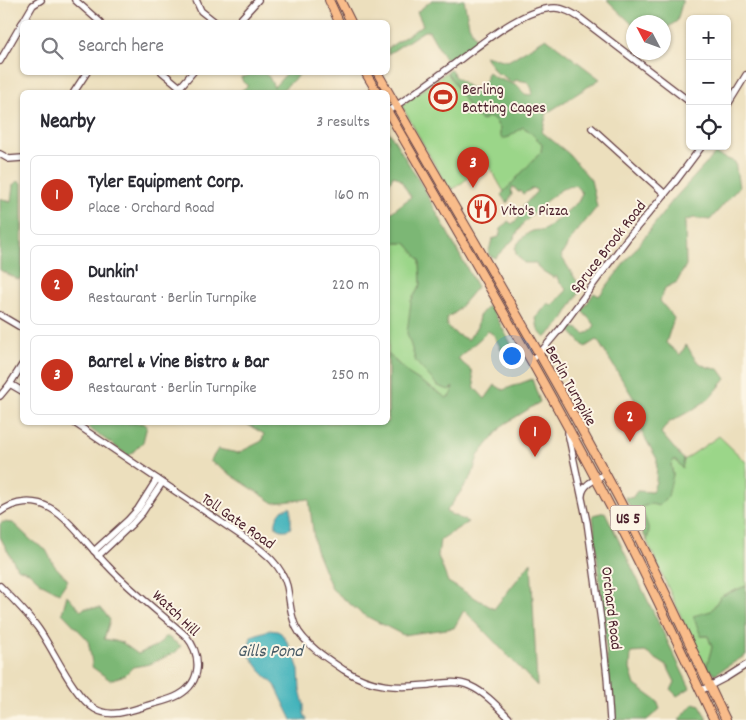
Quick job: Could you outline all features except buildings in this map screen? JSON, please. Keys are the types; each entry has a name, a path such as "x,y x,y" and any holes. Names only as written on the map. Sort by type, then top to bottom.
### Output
{"highway":[{"path":"329,0 338,20"},
{"path":"340,0 350,20"},
{"path":"367,75 376,90"},
{"name":"Berlin Turnpike","path":"380,75 388,90"},
{"name":"Berlin Turnpike","path":"390,94 539,354 605,474 726,720"},
{"name":"Berlin Turnpike","path":"390,115 596,479 632,549 714,720"}],"street":[{"path":"25,20 33,5 41,0"},
{"path":"75,0 98,20"},
{"path":"196,0 201,11 212,20"},
{"path":"240,20 258,0"},
{"path":"390,110 502,29 537,11 554,8 566,10 580,18 686,99"},
{"path":"0,61 20,28"},
{"path":"75,90 85,75"},
{"path":"165,75 178,90 190,75"},
{"path":"728,105 746,76"},
{"path":"592,128 665,194"},
{"name":"Spruce Brook Road","path":"530,360 539,354 560,330 627,239 685,171 699,150"},
{"path":"0,154 8,159 20,158"},
{"path":"0,315 20,327"},
{"path":"0,396 20,368"},
{"path":"10,384 20,390"},
{"name":"Orchard Road","path":"563,418 572,450 591,543 607,676 610,720"},
{"name":"Toll Gate Road","path":"77,425 249,541 269,557 282,573 292,617 304,640 344,670 361,679 378,685 392,687 455,682 464,684 479,690 511,720"},
{"path":"583,500 585,486 605,474"},
{"path":"96,553 142,513 159,481"},
{"name":"Watch Hill","path":"0,512 9,506 22,503 36,503 50,508 62,516 118,576 192,643 198,659 196,675 189,687 168,700 112,714 104,713 83,698 38,627 0,586"},
{"path":"700,691 746,666"}],"green space":[{"path":"432,0 464,0 469,25 478,43 464,49 455,59 445,59 429,31 424,31 390,53 390,47 423,25 417,12"},
{"path":"607,0 683,0 677,21 671,25 671,15 626,15 626,18"},
{"path":"546,38 600,79 547,113 542,132 569,154 591,180 597,207 571,239 561,256 578,283 583,286 560,324 545,338 538,330 536,318 548,303 552,306 567,290 556,276 554,278 538,268 536,263 524,263 516,254 515,248 530,232 542,231 547,228 578,202 582,193 575,185 562,189 546,201 522,225 513,240 495,258 488,255 492,239 499,237 501,229 508,221 512,224 520,217 517,213 537,191 533,188 523,194 520,191 518,192 513,186 512,194 507,203 501,195 541,152 542,144 523,127 509,137 502,139 500,129 494,119 487,117 481,121 467,104 447,72 450,70 468,87 476,88 486,79 488,72 494,77 519,87 524,94 531,95 532,90 528,82 518,80 511,82 496,73 485,56 508,61"},
{"path":"447,72 467,104 482,121 487,117 494,119 503,138 509,137 523,127 542,144 541,152 504,192 484,157 462,183 453,189 447,187 403,108 402,105"},
{"path":"266,75 274,87 285,75 299,75 282,90 242,90 248,86 241,77"},
{"path":"390,133 424,189 477,287 455,313 447,317 447,326 456,334 468,340 477,327 479,316 488,306 494,313 514,349 508,354 501,349 494,335 488,331 458,359 472,371 475,388 485,399 495,385 503,390 532,379 540,402 503,425 478,456 472,476 446,512 468,522 440,540 438,556 448,582 494,609 531,562 537,686 464,610 454,628 403,635 362,614 332,589 315,547 309,499 274,503 210,461 218,449 238,453 262,441 264,434 248,425 390,425 390,356 409,374 447,398 452,394 453,387 449,390 438,386 416,362 407,333 411,301 421,284 420,260 406,243 390,243 390,213 411,197 400,179 393,175 390,182"},
{"path":"715,154 735,162 739,187 710,220 694,218 685,221 686,265 677,282 665,288 660,301 674,318 666,343 680,355 686,345 698,362 708,367 719,369 726,379 709,399 668,423 661,433 684,460 682,468 675,459 671,464 673,475 668,496 659,506 651,504 641,507 649,530 647,541 625,497 632,498 637,491 652,492 656,482 657,459 629,410 636,402 598,341 596,340 585,347 568,329 577,328 584,334 590,332 595,325 582,311 594,293 599,296 673,200"},
{"path":"17,181 20,182 19,280 0,270 0,198 11,202 13,185"},
{"path":"390,243 406,243 420,260 421,284 411,301 453,386 452,394 447,398 409,374 390,356"},
{"path":"90,425 147,426 143,442 129,456 89,428"},
{"path":"719,436 746,462 746,586 721,596 711,611 697,624 701,636 708,636 712,647 706,668 701,661 647,541 649,530 641,507 651,504 673,475 671,464 675,459 682,467 684,460"},
{"path":"605,512 690,688 677,696 671,690 675,682 667,666 645,652 631,653 630,669 635,685 657,701 660,709 647,720 613,720 593,515"},
{"path":"3,522 13,523 32,541 46,550 54,565 68,580 59,593 42,584 29,572 17,568 0,537 0,524"},
{"path":"746,586 746,655 715,674 706,668 712,647 708,636 701,636 693,616 711,611 721,596"},
{"path":"67,595 81,611 84,608 101,608 110,620 104,639 121,642 138,654 158,645 166,636 181,646 176,652 150,664 133,667 125,675 110,680 92,667 88,640 62,613"},
{"path":"694,703 700,705 707,720 679,720"}],"water":[{"path":"291,508 291,528 286,530 279,529 276,527 277,517 283,509"},
{"name":"Gills Pond","path":"269,630 281,633 294,655 299,670 304,714 307,720 292,720 275,685 263,674 250,656 251,636"}],"place":[{"name":"Berling Batting Cages","path":"443,97"},
{"name":"Barrel & Vine Bistro & Bar","path":"473,188"},
{"name":"Vito's Pizza","path":"482,209"},
{"name":"Dunkin'","path":"630,442"},
{"name":"Tyler Equipment Corp.","path":"535,457"}]}
